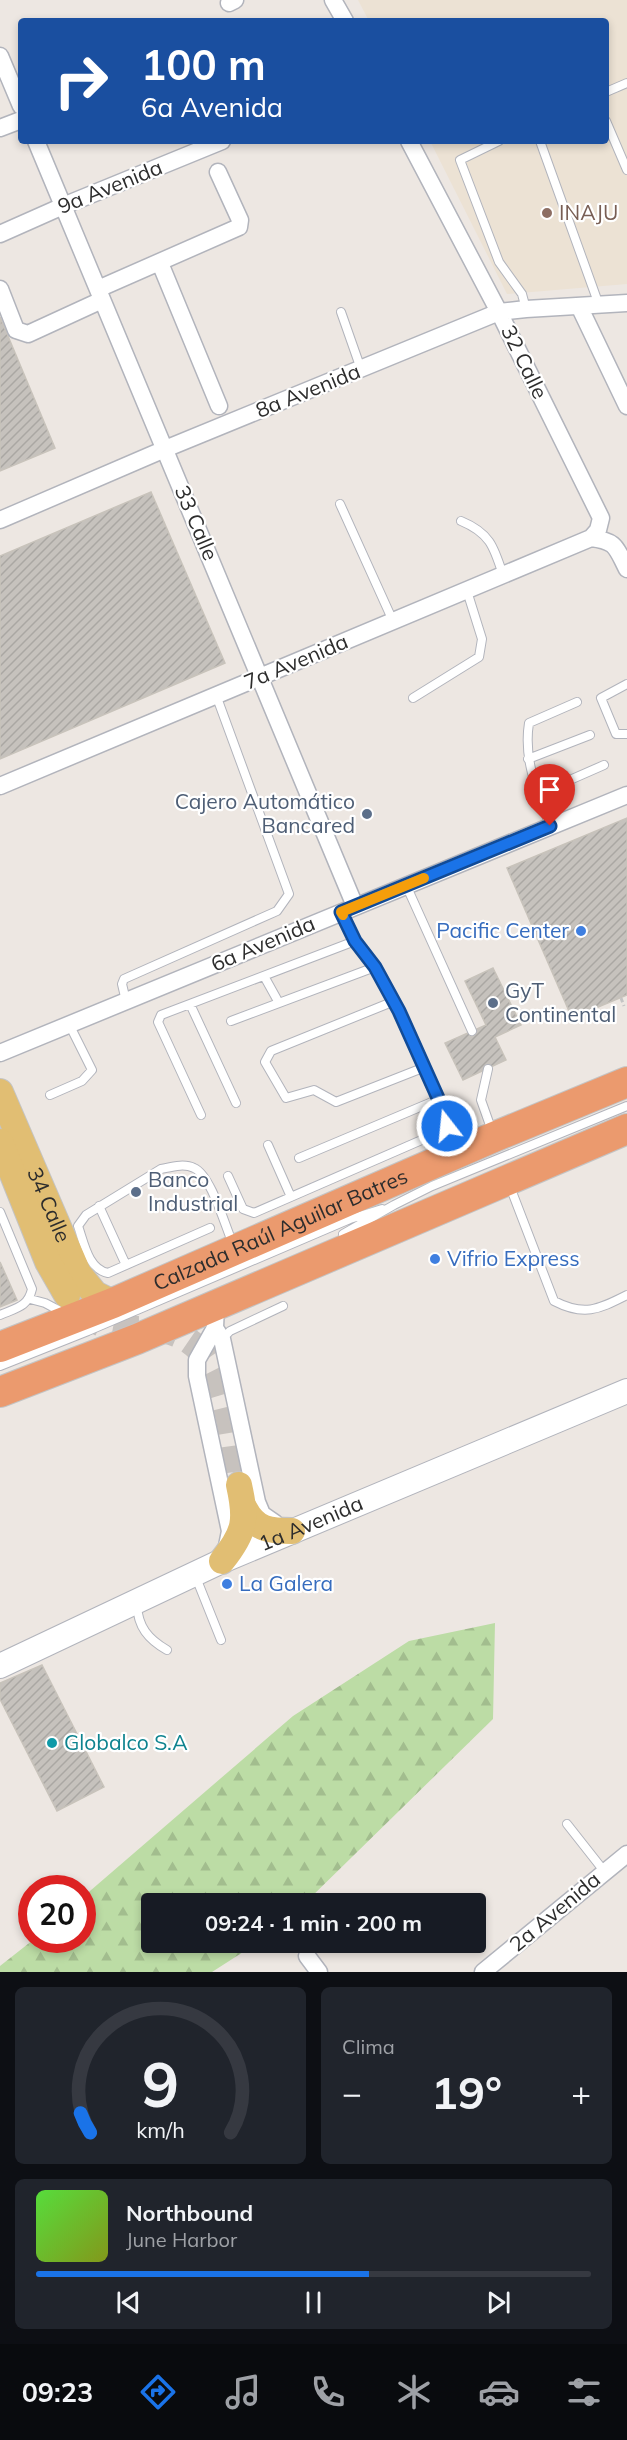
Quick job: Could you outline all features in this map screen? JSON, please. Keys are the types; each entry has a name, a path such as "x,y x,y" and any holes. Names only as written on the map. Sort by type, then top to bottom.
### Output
{"highway":[{"name":"Calzada Raúl Aguilar Batres","path":"0,1347 70,1307 113,1303 494,1137 627,1082"},
{"name":"Calzada Raúl Aguilar Batres","path":"0,1392 137,1339 218,1324 507,1180 627,1129"}],"main road":[{"name":"34 Calle","path":"0,1092 78,1273 95,1294 113,1303"},
{"path":"0,1142 48,1262 70,1307"},
{"path":"222,1561 242,1532 242,1497 250,1520 260,1528 272,1531 292,1531"}],"street":[{"path":"333,0 343,18"},
{"path":"0,56 18,93"},
{"path":"0,128 18,121"},
{"name":"33 Calle","path":"37,144 260,677 348,909"},
{"name":"9a Avenida","path":"0,234 215,144"},
{"name":"32 Calle","path":"411,144 499,312 601,518 598,530 591,538"},
{"path":"0,289 16,330 22,334 28,334 160,263 239,227 240,220 218,172"},
{"path":"160,263 219,406"},
{"name":"8a Avenida","path":"0,520 165,449 499,312 627,303"},
{"path":"579,306 627,406"},
{"path":"591,538 610,541 615,545 627,569"},
{"name":"7a Avenida","path":"0,786 591,538"},
{"name":"6a Avenida","path":"0,1053 627,795"},
{"path":"218,1324 257,1502 262,1514 292,1531"},
{"path":"218,1324 197,1360 197,1376 230,1531 222,1561"},
{"path":"197,1376 201,1368 210,1361 216,1361 228,1368"},
{"name":"1a Avenida","path":"0,1666 222,1561 627,1391"},
{"name":"2a Avenida","path":"483,1972 627,1854"},
{"path":"307,1956 320,1972"}],"lane":[{"path":"609,91 627,83"},
{"path":"609,128 627,170"},
{"path":"493,144 460,160 499,262 522,294 526,309"},
{"path":"541,144 599,305"},
{"path":"341,312 361,369"},
{"path":"340,504 393,621"},
{"path":"461,521 479,529 485,535 503,575"},
{"path":"413,698 479,657 482,639 466,591"},
{"path":"627,684 601,698 616,734 627,734"},
{"path":"126,1001 122,984 124,979 277,911 289,894 216,696"},
{"path":"550,826 528,759 526,738 529,723 577,702"},
{"path":"528,759 590,735"},
{"path":"538,794 604,765"},
{"path":"406,885 472,1031"},
{"path":"228,1176 243,1209 254,1212 440,1132 447,1126 447,1118 399,1011 392,1002 375,967 355,941 348,909"},
{"path":"201,1115 158,1022 161,1015 355,941"},
{"path":"231,1021 375,967"},
{"path":"264,976 279,1004"},
{"path":"392,1002 272,1051 265,1062 286,1098 314,1090 336,1102 424,1067"},
{"path":"190,1004 236,1102"},
{"path":"50,1095 82,1081 92,1070 69,1024"},
{"path":"488,1069 481,1100 494,1137"},
{"path":"299,1158 439,1099"},
{"path":"335,1238 356,1229 394,1205 432,1186 627,1106"},
{"path":"268,1145 291,1197"},
{"path":"210,1228 108,1273 93,1265 78,1226 86,1215 99,1206 161,1169 192,1166 202,1173 208,1184 236,1250"},
{"path":"507,1180 555,1301 569,1309 596,1310 627,1295"},
{"path":"0,1366 88,1331 350,1219 394,1205"},
{"path":"99,1206 126,1265"},
{"path":"0,1212 32,1289 30,1299 24,1304 0,1315"},
{"path":"30,1299 70,1307"},
{"path":"218,1324 230,1331 283,1306"},
{"path":"195,1574 221,1640"},
{"path":"137,1602 137,1619 144,1632 166,1650"},
{"path":"567,1824 604,1871"}],"path":[{"path":"621,998 624,1006"}],"shaded area":[{"name":"INAJU","path":"358,0 627,0 627,284 507,294 432,144 609,144 609,18 367,18"}],"green space":[{"path":"495,1623 493,1719 315,1893 141,1893 141,1953 241,1953 212,1972 0,1972 0,1966 18,1952 96,1953 96,1886 293,1716 409,1641"}],"building":[{"path":"0,317 55,448 0,471"},
{"path":"151,492 225,663 0,759 0,556"},
{"name":"Pacific Center","path":"627,818 627,995 572,1018 507,868"},
{"name":"GyT Continental","path":"493,968 521,1025 495,1037 506,1060 463,1080 445,1043 486,1025 465,981"},
{"path":"0,1262 17,1300 0,1307"},
{"name":"Globalco S.A","path":"42,1665 104,1787 57,1811 0,1699 0,1683"}],"tunnel":[{"path":"80,1308 95,1321 110,1327 174,1333 194,1345 209,1363 220,1384 232,1435 239,1485"}],"slow traffic":[{"path":"343,915 341,912 424,878"}],"place":[{"name":"INAJU","path":"547,213"},
{"name":"Cajero Automático Bancared","path":"367,814"},
{"name":"Pacific Center","path":"581,931"},
{"name":"GyT Continental","path":"493,1003"},
{"name":"Banco Industrial","path":"136,1192"},
{"name":"Vifrio Express","path":"435,1259"},
{"name":"La Galera","path":"227,1584"},
{"name":"Globalco S.A","path":"52,1743"}],"route":[{"path":"447,1126 447,1118 399,1011 392,1002 375,967 355,941 341,912 550,826"}]}
